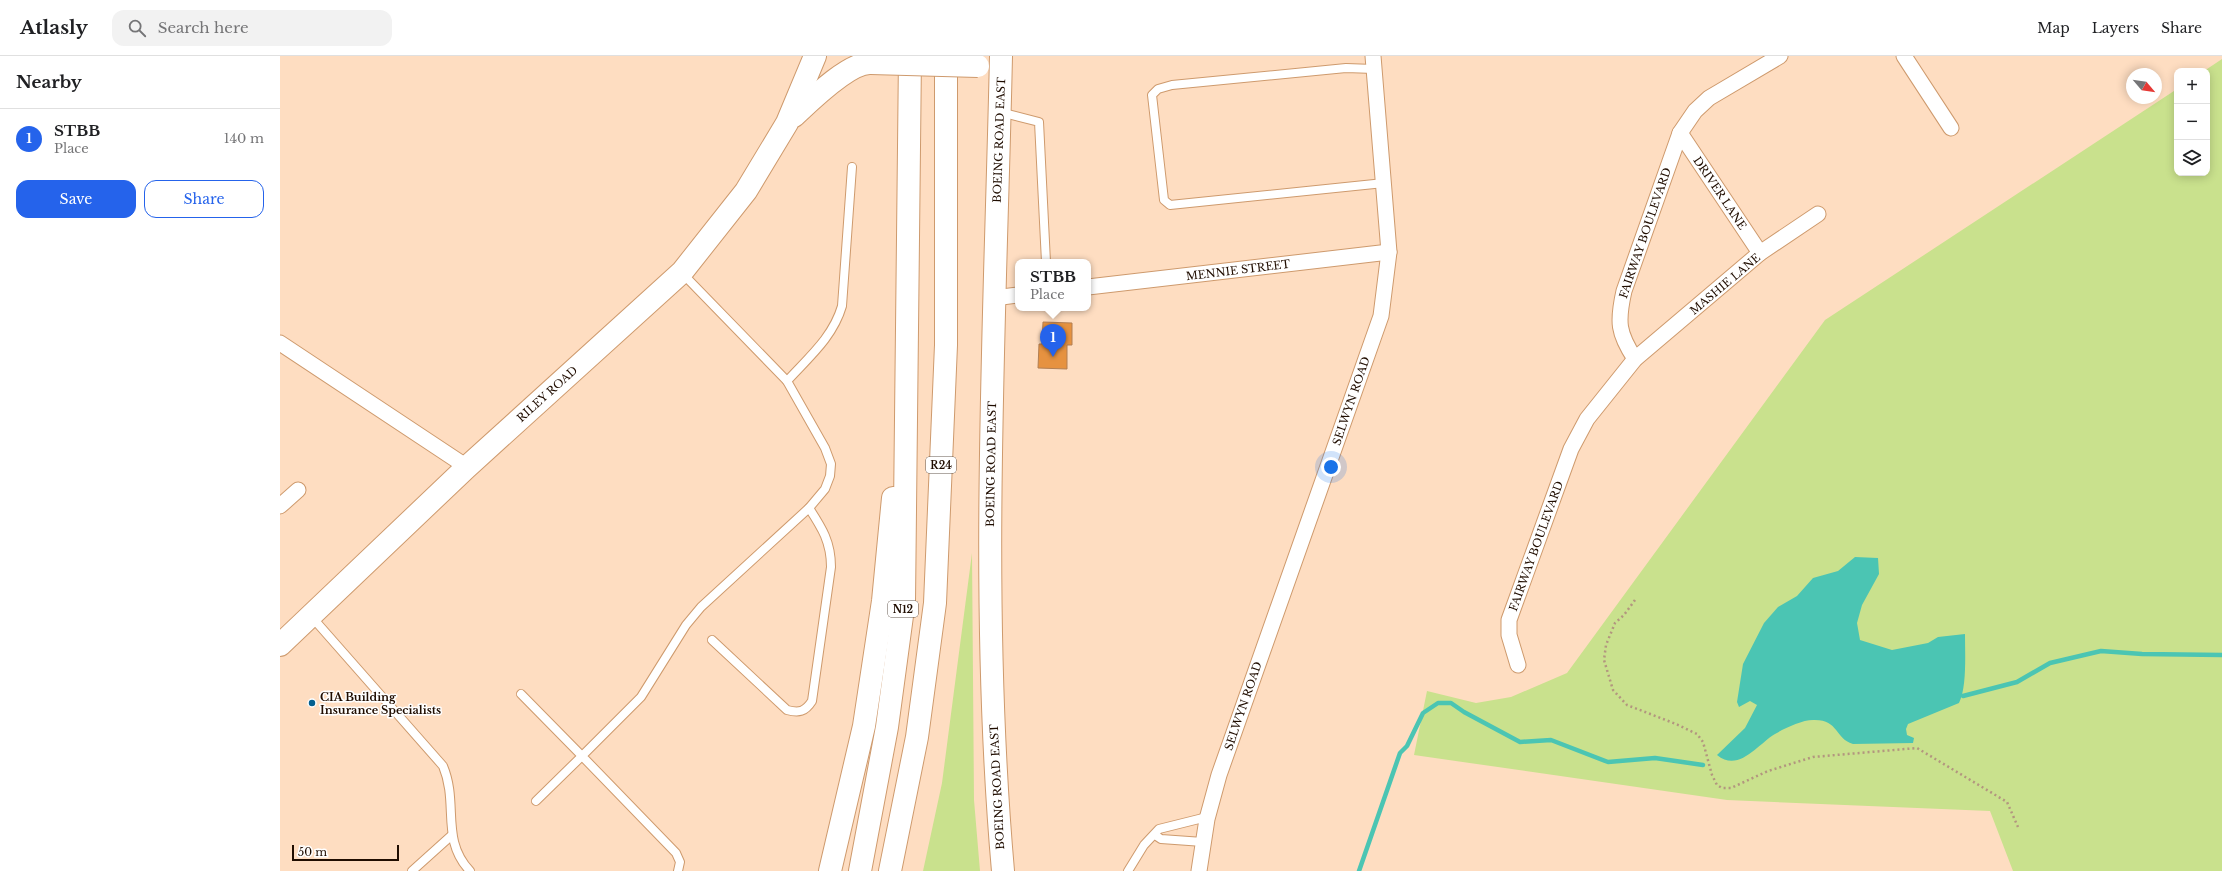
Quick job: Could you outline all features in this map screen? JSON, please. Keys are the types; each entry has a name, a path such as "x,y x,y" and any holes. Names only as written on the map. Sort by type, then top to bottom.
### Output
{"main road":[{"path":"788,122 815,56"},
{"path":"830,871 864,726 883,601 908,344 910,56"},
{"name":"R24","path":"890,871 917,737 935,603 946,345 946,56"},
{"name":"BOEING ROAD EAST","path":"1001,56 994,298 989,589 995,785 1003,871"},
{"path":"788,122 823,88 864,60 983,63 992,85 998,169"},
{"name":"RILEY ROAD","path":"280,645 467,467 682,272 746,190 788,122"},
{"name":"N12","path":"860,871 887,727 904,601 908,344"}],"street":[{"path":"1904,56 1951,128"},
{"name":"FAIRWAY BOULEVARD","path":"1518,665 1509,635 1509,620 1571,449 1587,419 1635,359 1623,340 1620,310 1624,291 1680,133 1695,111 1709,98 1775,57"},
{"name":"SELWYN ROAD","path":"1199,871 1207,817 1222,768 1381,316 1389,252 1374,62"},
{"name":"DRIVER LANE","path":"1680,133 1760,253"},
{"name":"MASHIE LANE","path":"1635,359 1760,253 1818,214"},
{"name":"MENNIE STREET","path":"1091,287 1389,252"},
{"path":"994,298 1015,296"},
{"path":"280,343 467,467"},
{"path":"280,506 298,490"}],"lane":[{"path":"1374,62 1346,68 1172,85 1158,89 1152,95 1164,200 1170,205 1384,183"},
{"path":"1000,112 1039,122 1046,259"},
{"path":"787,381 829,335 838,321 842,306 852,167"},
{"path":"536,801 641,697 686,625 701,607 809,508 825,489 830,476 831,464 825,448 787,381 682,272"},
{"path":"712,640 787,710 802,712 807,709 812,701 831,566 831,551 828,539 809,508"},
{"path":"310,616 443,766 451,790 452,835 457,854 470,871"},
{"path":"521,694 676,853 680,862 678,871"},
{"path":"1128,871 1144,845 1155,835 1159,828 1207,817"},
{"path":"412,871 452,835"},
{"path":"1155,835 1161,838 1203,842"}],"path":[{"path":"1635,600 1624,615 1615,623 1606,645 1604,660 1613,690 1627,706 1686,728 1697,734 1703,742 1712,775 1717,785 1722,788 1731,788 1768,770 1791,762 1813,757 1917,748 2007,802 2018,827"}],"green space":[{"path":"2222,59 2222,871 2013,871 1990,811 1727,800 1414,755 1427,691 1476,703 1511,697 1567,673 1825,320 2154,104 2162,104 2162,99 2174,91 2174,176 2210,176 2210,68 2208,68"},
{"path":"972,553 974,800 980,871 923,871 942,783"}],"water":[{"path":"1855,557 1878,558 1879,574 1862,605 1857,623 1860,640 1892,650 1928,643 1938,637 1965,634 1964,680 1962,697 1959,703 1908,724 1906,729 1907,735 1914,738 1913,743 1853,744 1842,738 1828,722 1821,720 1809,720 1779,732 1741,759 1733,761 1725,760 1717,755 1745,728 1757,705 1750,701 1739,707 1737,702 1743,664 1764,623 1778,607 1797,596 1813,578 1838,571"}],"building":[{"path":"1043,322 1072,323 1072,345 1067,345 1067,369 1038,368 1039,344 1042,344"}],"waterway":[{"path":"1963,696 2017,682 2050,663 2101,651 2142,654 2222,655"},
{"path":"1359,871 1400,753 1407,746 1423,713 1438,703 1451,703 1464,712 1520,742 1551,740 1608,762 1655,758 1703,765"}],"place":[{"name":"STBB","path":"1053,357"},
{"name":"CIA Building Insurance Specialists","path":"312,703"}]}
